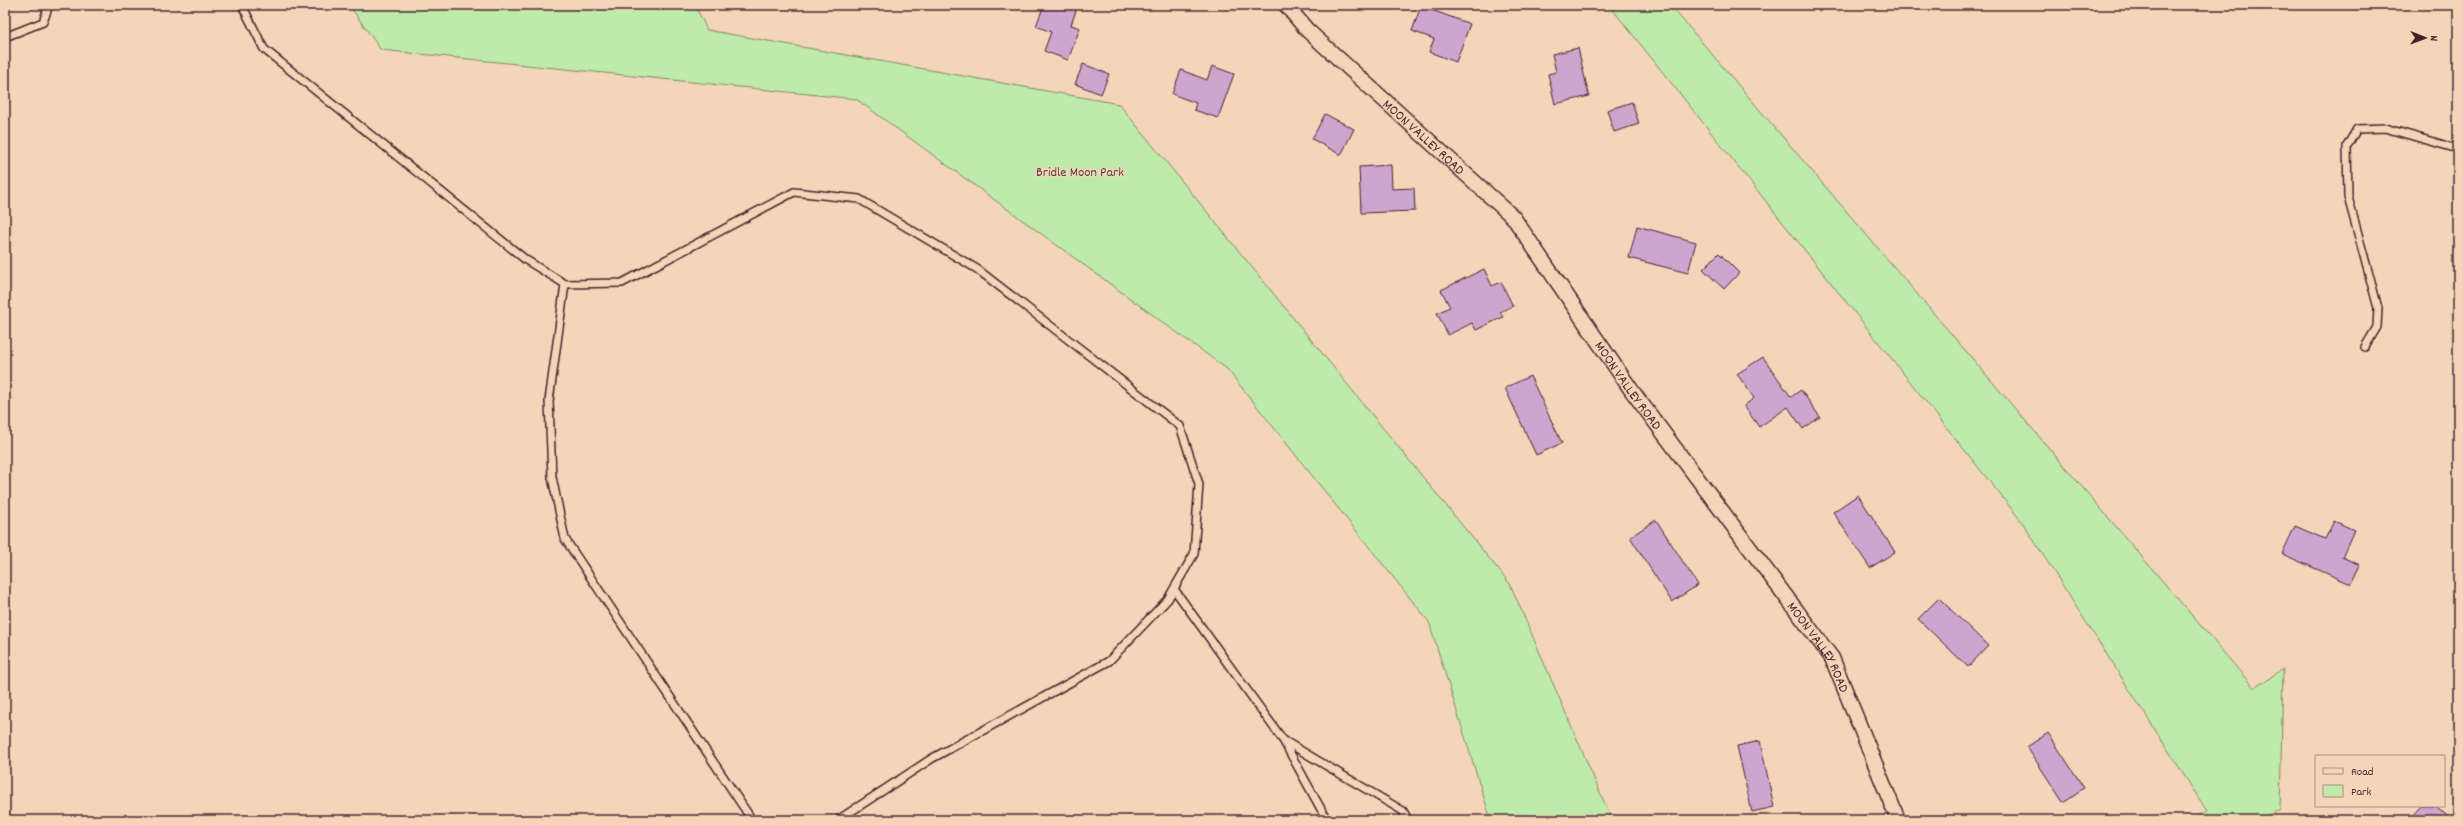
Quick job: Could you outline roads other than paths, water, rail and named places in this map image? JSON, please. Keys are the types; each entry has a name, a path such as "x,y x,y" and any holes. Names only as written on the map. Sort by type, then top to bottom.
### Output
{"street":[{"name":"MOON VALLEY ROAD","path":"1286,5 1307,30 1513,217 1632,391 1832,658 1898,820"}],"lane":[{"path":"5,37 43,22 49,5"},
{"path":"242,5 264,49 526,260 565,284 622,283 794,192 859,200 977,268 1180,426 1199,484 1194,554 1168,599 1109,661 931,759 838,820"},
{"path":"2365,346 2377,327 2378,308 2348,197 2347,146 2357,129 2385,128 2458,149"},
{"path":"565,284 549,401 552,477 565,540 752,820"},
{"path":"1174,589 1283,740 1327,820"},
{"path":"1283,740 1403,811 1408,820"}],"park label":[{"name":"Bridle Moon Park","path":"1080,171"}]}
